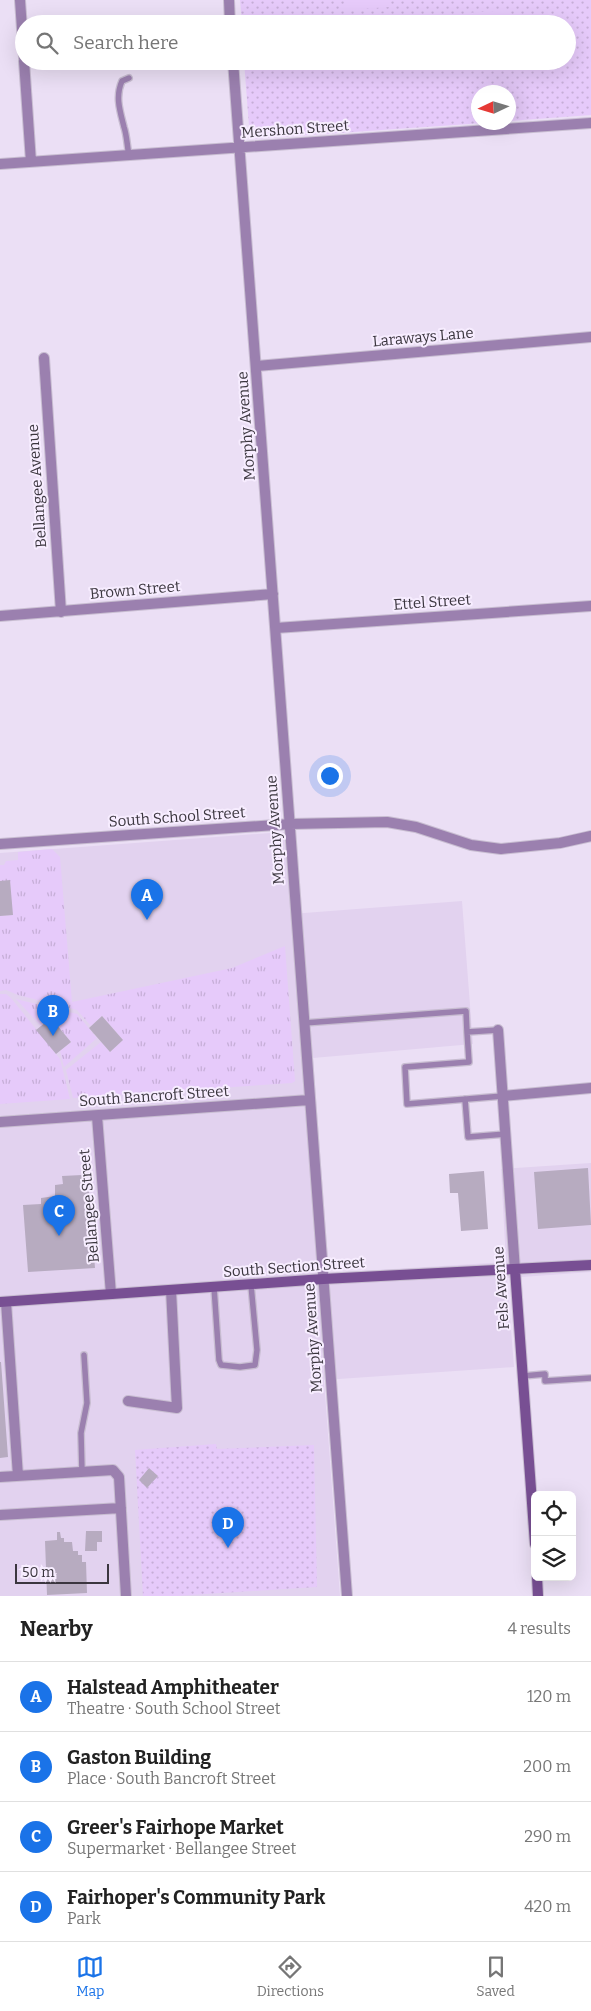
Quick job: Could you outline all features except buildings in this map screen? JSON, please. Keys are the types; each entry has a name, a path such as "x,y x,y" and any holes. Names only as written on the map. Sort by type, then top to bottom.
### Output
{"street":[{"path":"20,0 21,15"},
{"path":"229,0 230,15"},
{"path":"25,70 31,162"},
{"name":"Morphy Avenue","path":"234,70 347,1596"},
{"name":"Mershon Street","path":"0,164 455,134 591,123"},
{"name":"Laraways Lane","path":"257,366 591,337"},
{"name":"Bellangee Avenue","path":"44,358 61,612"},
{"name":"Brown Street","path":"0,616 273,594"},
{"name":"Ettel Street","path":"276,628 591,606"},
{"name":"South School Street","path":"0,844 290,824 387,822 416,827 471,845 501,849 560,843 591,836"},
{"name":"Fels Avenue","path":"498,1030 534,1536"},
{"path":"503,1096 591,1088"},
{"name":"South Bancroft Street","path":"0,1122 309,1100"},
{"name":"Bellangee Street","path":"97,1116 111,1294"},
{"name":"South Section Street","path":"3,1302 251,1284 591,1265"},
{"path":"128,1401 177,1408 171,1290"},
{"path":"3,1302 18,1476"},
{"path":"0,1477 113,1470 119,1477 126,1596"},
{"path":"0,1515 121,1508"},
{"path":"537,1581 538,1596"}],"lane":[{"path":"129,78 122,81 119,89 118,103 125,128 129,155"},
{"path":"304,1023 466,1011 469,1062 405,1067 407,1104 503,1096"},
{"path":"467,1032 498,1030"},
{"path":"465,1099 468,1137 506,1134"},
{"path":"214,1287 219,1360 221,1365 240,1367 255,1365 257,1350 251,1284"},
{"path":"82,1472 81,1432 87,1403 84,1355"},
{"path":"523,1376 545,1374 545,1380 591,1378"}],"shaded area":[{"path":"284,832 291,914 462,901 473,1044 313,1058 329,1273 506,1262 501,1169 591,1163 591,1272 507,1278 514,1367 324,1380 340,1596 0,1596 0,853"}],"green space":[{"path":"240,0 591,0 591,115 516,120 516,85 471,85 471,124 250,139 245,70 576,70 576,15 241,15"},
{"path":"345,0 390,0 390,7 346,10"},
{"path":"510,10 510,15 466,15 466,13"},
{"path":"391,13 391,15 361,15"},
{"path":"52,849 60,857 72,1002 232,968 285,946 295,1081 292,1083 73,1098 66,1070 101,1042 110,1052 123,1040 102,1016 91,1026 77,1010 18,995 6,990 0,991 0,916 12,915 10,881 0,881 0,865 4,865 6,861 18,860 18,852"},
{"path":"0,994 6,994 11,998 60,1059 70,1099 0,1104"},
{"path":"16,999 77,1014 97,1038 64,1067 60,1051 71,1042 51,1018 41,1026"},
{"path":"216,1444 217,1449 314,1445 317,1587 175,1596 143,1596 135,1450"}],"place":[{"name":"Halstead Amphitheater","path":"147,920"},
{"name":"Gaston Building","path":"53,1036"},
{"name":"Greer's Fairhope Market","path":"59,1236"},
{"name":"Fairhoper's Community Park","path":"228,1548"}]}
